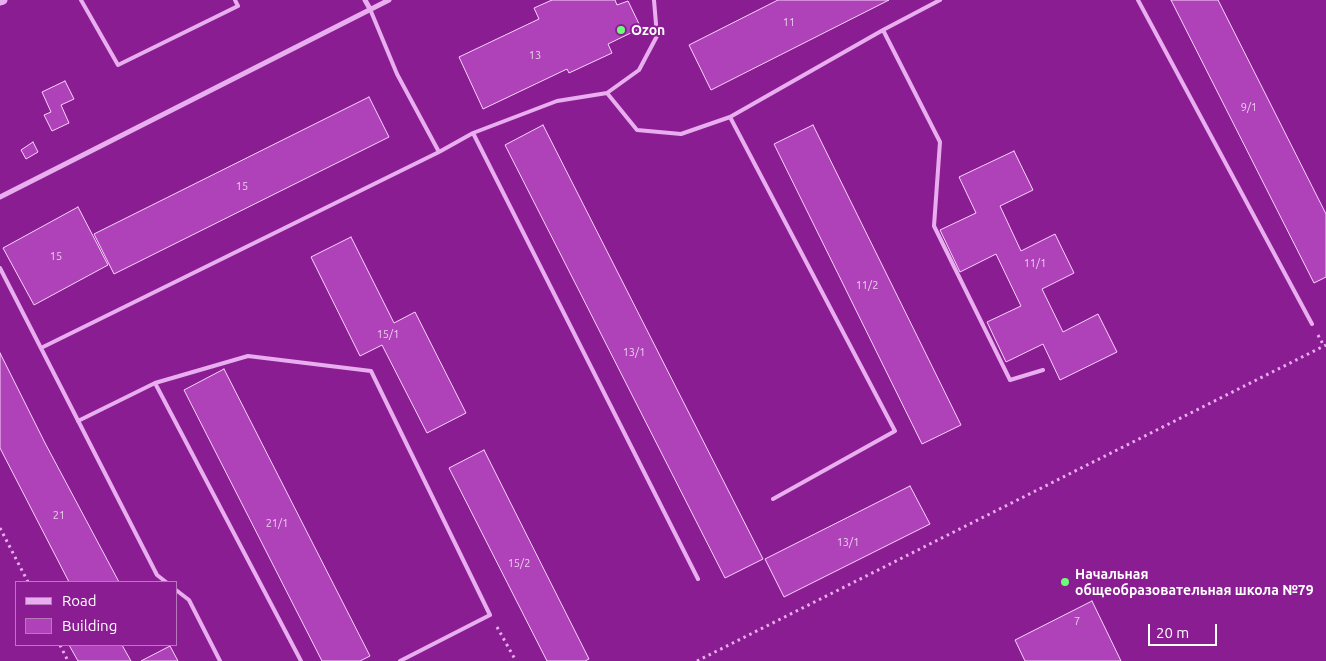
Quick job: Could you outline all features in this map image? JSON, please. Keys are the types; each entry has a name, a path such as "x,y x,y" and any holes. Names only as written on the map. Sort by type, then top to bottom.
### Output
{"street":[{"path":"365,0 370,9"},
{"path":"0,197 388,0"}],"lane":[{"path":"81,0 118,65 238,6 235,0"},
{"path":"41,348 439,152 473,133 557,101 607,93 639,70 657,36 654,0"},
{"path":"607,93 637,130 681,134 730,117 883,30 940,0"},
{"path":"1138,0 1312,324"},
{"path":"370,9 397,74 439,152"},
{"path":"883,30 940,142 934,226 1010,380 1044,370"},
{"path":"730,117 896,431 773,500"},
{"path":"473,133 698,579"},
{"path":"0,268 157,575 165,581"},
{"path":"78,420 155,383 248,356 371,371 490,615 400,661"},
{"path":"155,383 302,661"},
{"path":"178,592 189,600 220,661"}],"path":[{"path":"698,661 1326,345"},
{"path":"0,528 27,581"},
{"path":"490,615 516,661"},
{"path":"60,646 68,661"}],"building":[{"path":"552,0 615,0 617,5 628,1 641,28 608,44 612,53 569,73 567,69 483,109 459,57 539,19 534,8"},
{"path":"778,0 889,0 711,90 689,45"},
{"path":"1171,0 1218,0 1326,214 1326,277 1314,283"},
{"path":"65,81 74,99 61,105 69,123 52,131 44,115 51,112 42,92"},
{"path":"369,97 389,137 114,274 94,234"},
{"path":"543,125 763,559 725,578 505,145"},
{"path":"813,125 961,425 922,444 774,144"},
{"path":"33,142 38,152 26,159 21,150"},
{"path":"1014,151 1033,190 1000,206 1021,251 1055,234 1074,273 1042,289 1063,332 1098,314 1117,352 1060,380 1043,344 1006,362 987,322 1021,306 996,254 960,272 940,230 976,213 959,177"},
{"path":"78,207 108,265 34,305 3,248"},
{"path":"351,237 394,323 415,312 466,413 427,433 382,345 360,356 311,257"},
{"path":"0,353 45,443 118,581 68,581 0,448"},
{"path":"224,369 370,656 360,661 322,661 184,390"},
{"path":"484,450 589,659 585,661 547,661 449,468"},
{"path":"910,486 930,524 784,597 765,559"},
{"path":"1092,601 1121,661 1025,661 1015,640"},
{"path":"70,646 123,646 131,661 78,661"},
{"path":"170,646 178,661 141,661"}],"place":[{"name":"Ozon","path":"621,30"},
{"name":"Начальная общеобразовательная школа №79","path":"1065,582"}]}
